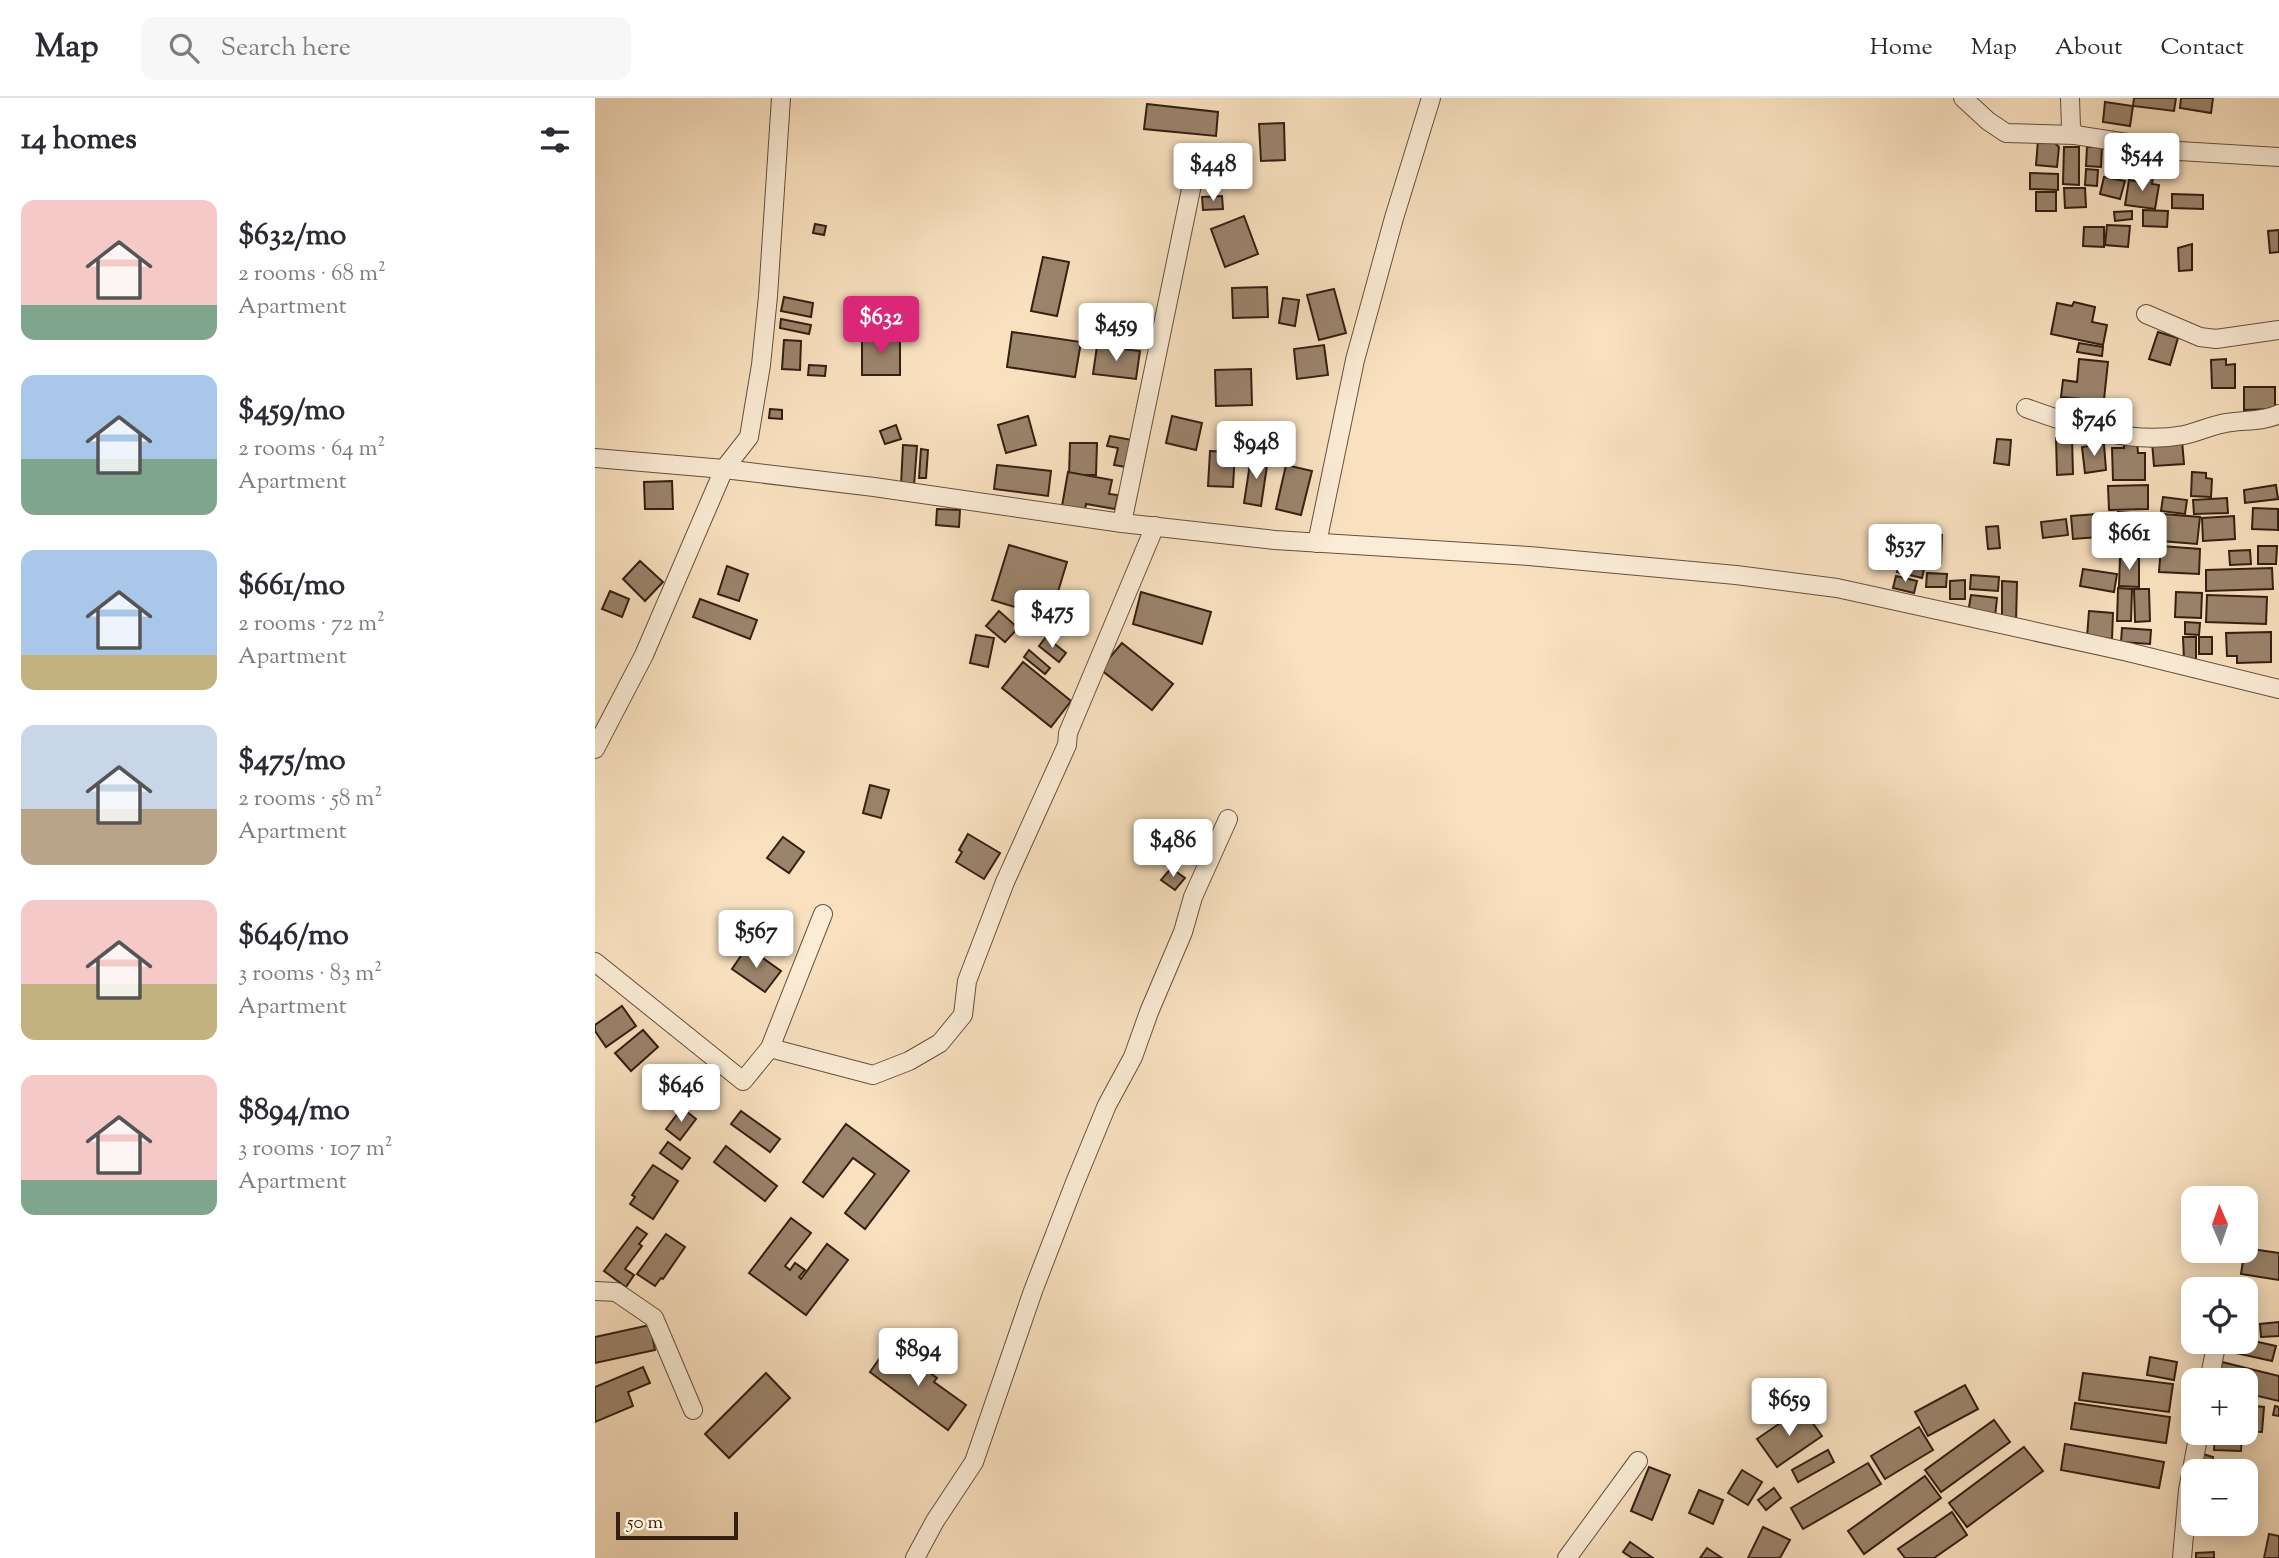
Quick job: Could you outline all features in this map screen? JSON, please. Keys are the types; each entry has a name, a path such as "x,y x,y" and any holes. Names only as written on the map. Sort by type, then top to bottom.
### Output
{"street":[{"path":"595,749 644,655 724,469 749,437 761,365 768,296 781,98"},
{"path":"1317,543 1355,360 1394,218 1431,98"},
{"path":"1963,98 1987,121 2006,133 2075,135 2179,151 2279,158"},
{"path":"2070,98 2071,127 2075,135"},
{"path":"1122,523 1195,170"},
{"path":"2146,314 2200,337 2216,340 2279,330"},
{"path":"2025,408 2095,432 2148,437 2182,435 2221,424 2270,418 2279,414"},
{"path":"595,458 724,469 874,487 1122,523 1317,543 1529,556 1736,575 1837,588 2129,652 2279,689"},
{"path":"771,1048 873,1075 909,1061 940,1043 963,1015 967,981 1005,882 1067,745 1068,733 1155,526"},
{"path":"915,1558 935,1521 974,1462 1033,1292 1075,1185 1107,1105 1133,1058 1183,932 1193,897 1228,819"},
{"path":"595,962 743,1081 771,1048 823,914"},
{"path":"595,1291 616,1292 654,1318 693,1410"},
{"path":"2182,1558 2188,1490 2197,1445"},
{"path":"1567,1558 1638,1461"}],"building":[{"path":"2134,98 2176,98 2174,111 2133,106"},
{"path":"2181,98 2213,98 2211,113 2180,108"},
{"path":"2105,102 2133,106 2130,126 2103,122"},
{"path":"1147,104 1218,112 1216,136 1144,129"},
{"path":"1284,123 1285,160 1261,161 1259,124"},
{"path":"2038,140 2053,141 2059,147 2057,167 2036,165"},
{"path":"2064,147 2079,147 2079,185 2063,184"},
{"path":"2087,147 2102,147 2101,167 2086,166"},
{"path":"2086,169 2098,170 2097,186 2085,185"},
{"path":"2030,173 2058,174 2058,190 2030,189"},
{"path":"2140,176 2153,177 2152,184 2159,185 2155,209 2125,205 2129,180 2139,182"},
{"path":"2104,177 2125,181 2120,199 2100,194"},
{"path":"2064,188 2085,188 2086,207 2065,208"},
{"path":"2036,192 2056,192 2056,211 2036,211"},
{"path":"2172,194 2203,195 2203,209 2172,208"},
{"path":"1222,196 1223,209 1203,210 1202,197"},
{"path":"2143,210 2168,211 2167,227 2143,226"},
{"path":"2132,211 2132,219 2115,221 2114,212"},
{"path":"1244,216 1258,254 1225,267 1211,229"},
{"path":"815,224 826,226 824,235 813,233"},
{"path":"2107,225 2130,226 2128,247 2105,245"},
{"path":"2084,227 2104,227 2104,247 2083,246"},
{"path":"2279,230 2279,252 2270,253 2268,231"},
{"path":"2192,244 2192,270 2179,271 2178,248"},
{"path":"1043,257 1069,262 1057,316 1031,311"},
{"path":"1267,287 1268,317 1233,318 1232,288"},
{"path":"1334,289 1346,333 1319,340 1307,295"},
{"path":"784,297 813,303 811,317 781,311"},
{"path":"1283,298 1299,300 1295,326 1279,323"},
{"path":"2074,302 2095,307 2092,322 2107,325 2103,345 2051,334 2057,303 2072,306"},
{"path":"781,319 811,325 809,334 780,328"},
{"path":"1012,332 1081,342 1075,377 1007,367"},
{"path":"2158,332 2178,338 2170,365 2149,359"},
{"path":"862,336 900,336 900,375 862,375"},
{"path":"784,340 801,341 800,370 782,369"},
{"path":"2079,343 2103,347 2102,356 2077,352"},
{"path":"1324,345 1328,375 1297,379 1294,349"},
{"path":"1097,346 1140,351 1136,379 1093,374"},
{"path":"2079,359 2108,362 2103,409 2080,407 2081,399 2061,397 2063,380 2077,382"},
{"path":"2226,359 2226,365 2235,364 2235,388 2212,388 2211,360"},
{"path":"809,365 826,366 825,376 808,375"},
{"path":"1251,369 1252,405 1216,406 1215,370"},
{"path":"2244,387 2275,387 2275,409 2244,410"},
{"path":"770,409 782,410 782,419 769,418"},
{"path":"1028,416 1036,445 1006,453 998,425"},
{"path":"1172,416 1202,423 1196,450 1166,443"},
{"path":"896,425 901,439 885,444 880,431"},
{"path":"1110,436 1132,440 1126,467 1114,465 1118,448 1107,446"},
{"path":"2072,437 2073,474 2057,475 2056,438"},
{"path":"1997,439 2011,440 2009,465 1994,463"},
{"path":"2182,440 2184,464 2154,466 2152,442"},
{"path":"2137,441 2138,453 2145,453 2145,480 2113,480 2112,448 2124,448 2124,442"},
{"path":"1070,443 1097,443 1096,475 1069,475"},
{"path":"2104,444 2106,470 2085,473 2082,447"},
{"path":"903,445 917,446 914,486 901,485"},
{"path":"921,449 928,450 926,478 919,478"},
{"path":"1210,451 1235,452 1233,487 1208,486"},
{"path":"1251,457 1268,459 1261,506 1244,503"},
{"path":"997,465 1051,471 1048,496 994,489"},
{"path":"1286,465 1312,471 1301,515 1276,509"},
{"path":"1068,472 1112,480 1109,494 1118,495 1115,509 1086,504 1085,510 1062,506"},
{"path":"2192,472 2206,473 2206,478 2212,479 2211,497 2191,496"},
{"path":"672,481 673,509 645,509 644,482"},
{"path":"2148,485 2148,509 2109,510 2108,486"},
{"path":"2276,485 2278,499 2245,503 2244,490"},
{"path":"2163,497 2187,500 2185,514 2161,511"},
{"path":"2227,498 2228,513 2194,514 2193,500"},
{"path":"2253,508 2278,509 2278,530 2252,529"},
{"path":"937,509 960,510 959,527 936,525"},
{"path":"2118,512 2154,515 2152,537 2116,535"},
{"path":"2110,513 2112,536 2073,539 2071,516"},
{"path":"2163,514 2200,517 2197,544 2161,541"},
{"path":"2234,516 2235,539 2203,541 2202,518"},
{"path":"2066,519 2068,535 2043,538 2041,522"},
{"path":"1998,526 2000,548 1988,549 1986,527"},
{"path":"1928,535 1942,535 1941,563 1927,563"},
{"path":"1009,545 1067,562 1050,618 992,600"},
{"path":"2161,546 2200,549 2199,574 2159,572"},
{"path":"2258,546 2277,546 2276,564 2258,564"},
{"path":"2250,550 2251,564 2230,565 2229,551"},
{"path":"2120,558 2139,558 2139,587 2119,586"},
{"path":"1900,559 1925,565 1922,578 1897,572"},
{"path":"640,561 663,582 645,601 623,579"},
{"path":"727,566 748,574 739,601 718,594"},
{"path":"2272,568 2273,589 2206,591 2206,570"},
{"path":"2083,569 2117,574 2114,592 2080,586"},
{"path":"1927,573 1947,574 1946,587 1926,587"},
{"path":"1971,575 1999,577 1998,591 1970,589"},
{"path":"1896,576 1917,581 1914,593 1893,588"},
{"path":"1965,580 1965,599 1950,599 1950,581"},
{"path":"2002,581 2017,582 2016,623 2002,622"},
{"path":"2118,588 2132,589 2131,621 2117,621"},
{"path":"2134,589 2149,589 2150,621 2135,622"},
{"path":"610,591 629,599 622,617 602,609"},
{"path":"1141,592 1211,612 1202,644 1133,624"},
{"path":"2176,592 2202,593 2201,618 2175,617"},
{"path":"1971,595 1997,598 1995,617 1972,615 1969,607"},
{"path":"2207,595 2267,597 2266,624 2206,622"},
{"path":"700,599 757,620 750,639 693,617"},
{"path":"999,611 1018,628 1005,642 986,626"},
{"path":"2089,611 2113,613 2112,639 2087,637"},
{"path":"2185,622 2200,623 2199,635 2185,634"},
{"path":"2122,628 2151,630 2150,644 2121,642"},
{"path":"2271,632 2271,662 2237,663 2237,656 2227,656 2226,633"},
{"path":"976,635 994,638 988,667 970,663"},
{"path":"1046,637 1066,653 1059,662 1039,646"},
{"path":"2183,637 2196,637 2196,660 2184,660"},
{"path":"2199,637 2212,637 2212,654 2199,654"},
{"path":"1122,643 1173,684 1152,710 1100,669"},
{"path":"1029,650 1050,668 1045,674 1024,657"},
{"path":"1023,662 1071,701 1051,727 1002,688"},
{"path":"870,785 889,790 881,818 863,813"},
{"path":"968,834 1000,853 984,879 956,862"},
{"path":"783,837 804,852 789,873 767,858"},
{"path":"1171,868 1185,878 1175,890 1161,880"},
{"path":"747,947 781,971 765,992 732,969"},
{"path":"622,1006 636,1026 606,1047 595,1031 595,1025"},
{"path":"643,1030 658,1047 631,1071 615,1053"},
{"path":"682,1108 696,1119 680,1140 666,1129"},
{"path":"741,1111 780,1139 770,1152 731,1124"},
{"path":"846,1124 909,1171 865,1229 845,1213 875,1174 853,1158 823,1197 803,1182"},
{"path":"668,1142 690,1158 682,1169 660,1153"},
{"path":"726,1146 777,1186 765,1201 714,1162"},
{"path":"653,1165 678,1181 653,1219 630,1204 635,1197 632,1195"},
{"path":"791,1218 811,1233 785,1266 790,1270 795,1263 805,1270 799,1277 801,1279 827,1244 848,1260 806,1315 749,1273"},
{"path":"637,1227 647,1234 639,1244 642,1246 625,1269 634,1275 626,1287 604,1271"},
{"path":"666,1234 685,1247 655,1286 637,1274"},
{"path":"2258,1250 2279,1253 2279,1280 2241,1274 2243,1264 2258,1263"},
{"path":"2279,1322 2279,1336 2261,1337 2260,1324"},
{"path":"650,1325 655,1350 595,1363 595,1337"},
{"path":"2258,1342 2276,1346 2272,1361 2240,1354 2258,1354"},
{"path":"887,1348 905,1362 908,1357 937,1378 934,1382 966,1405 948,1430 870,1372"},
{"path":"2150,1357 2177,1362 2174,1380 2147,1375"},
{"path":"2222,1362 2246,1368 2221,1368"},
{"path":"643,1367 650,1383 628,1392 633,1406 595,1422 595,1387"},
{"path":"2258,1371 2279,1376 2279,1401 2258,1396"},
{"path":"766,1373 790,1398 729,1458 705,1434"},
{"path":"2083,1373 2173,1384 2169,1412 2079,1400"},
{"path":"1965,1385 1978,1409 1928,1436 1915,1412"},
{"path":"2075,1403 2170,1417 2166,1443 2071,1429"},
{"path":"2258,1406 2264,1407 2262,1432 2258,1432"},
{"path":"2275,1406 2279,1407 2279,1416 2273,1415"},
{"path":"1802,1408 1822,1436 1777,1467 1757,1439"},
{"path":"1994,1420 2010,1442 1941,1492 1925,1470"},
{"path":"1919,1427 1933,1450 1885,1479 1871,1456"},
{"path":"2065,1444 2164,1462 2159,1488 2061,1470"},
{"path":"2214,1445 2241,1445 2241,1451 2214,1450"},
{"path":"2024,1447 2043,1471 1967,1527 1949,1503"},
{"path":"1828,1450 1834,1462 1798,1482 1792,1470"},
{"path":"2199,1453 2213,1457 2213,1459 2198,1459"},
{"path":"1868,1463 1881,1484 1803,1529 1791,1508"},
{"path":"1649,1467 1670,1475 1652,1520 1631,1511"},
{"path":"1742,1470 1762,1482 1748,1505 1728,1493"},
{"path":"1925,1476 1941,1498 1864,1554 1848,1531"},
{"path":"1774,1488 1781,1498 1766,1510 1758,1500"},
{"path":"1699,1490 1723,1500 1713,1524 1689,1513"},
{"path":"1952,1512 1967,1535 1934,1558 1905,1558 1898,1549"},
{"path":"1763,1527 1790,1540 1780,1558 1748,1558"},
{"path":"2269,1534 2279,1536 2279,1558 2264,1558"},
{"path":"1630,1542 1653,1558 1632,1558 1623,1552"},
{"path":"1707,1548 1722,1558 1700,1558"},
{"path":"2214,1552 2214,1558 2196,1558 2196,1553"}]}
